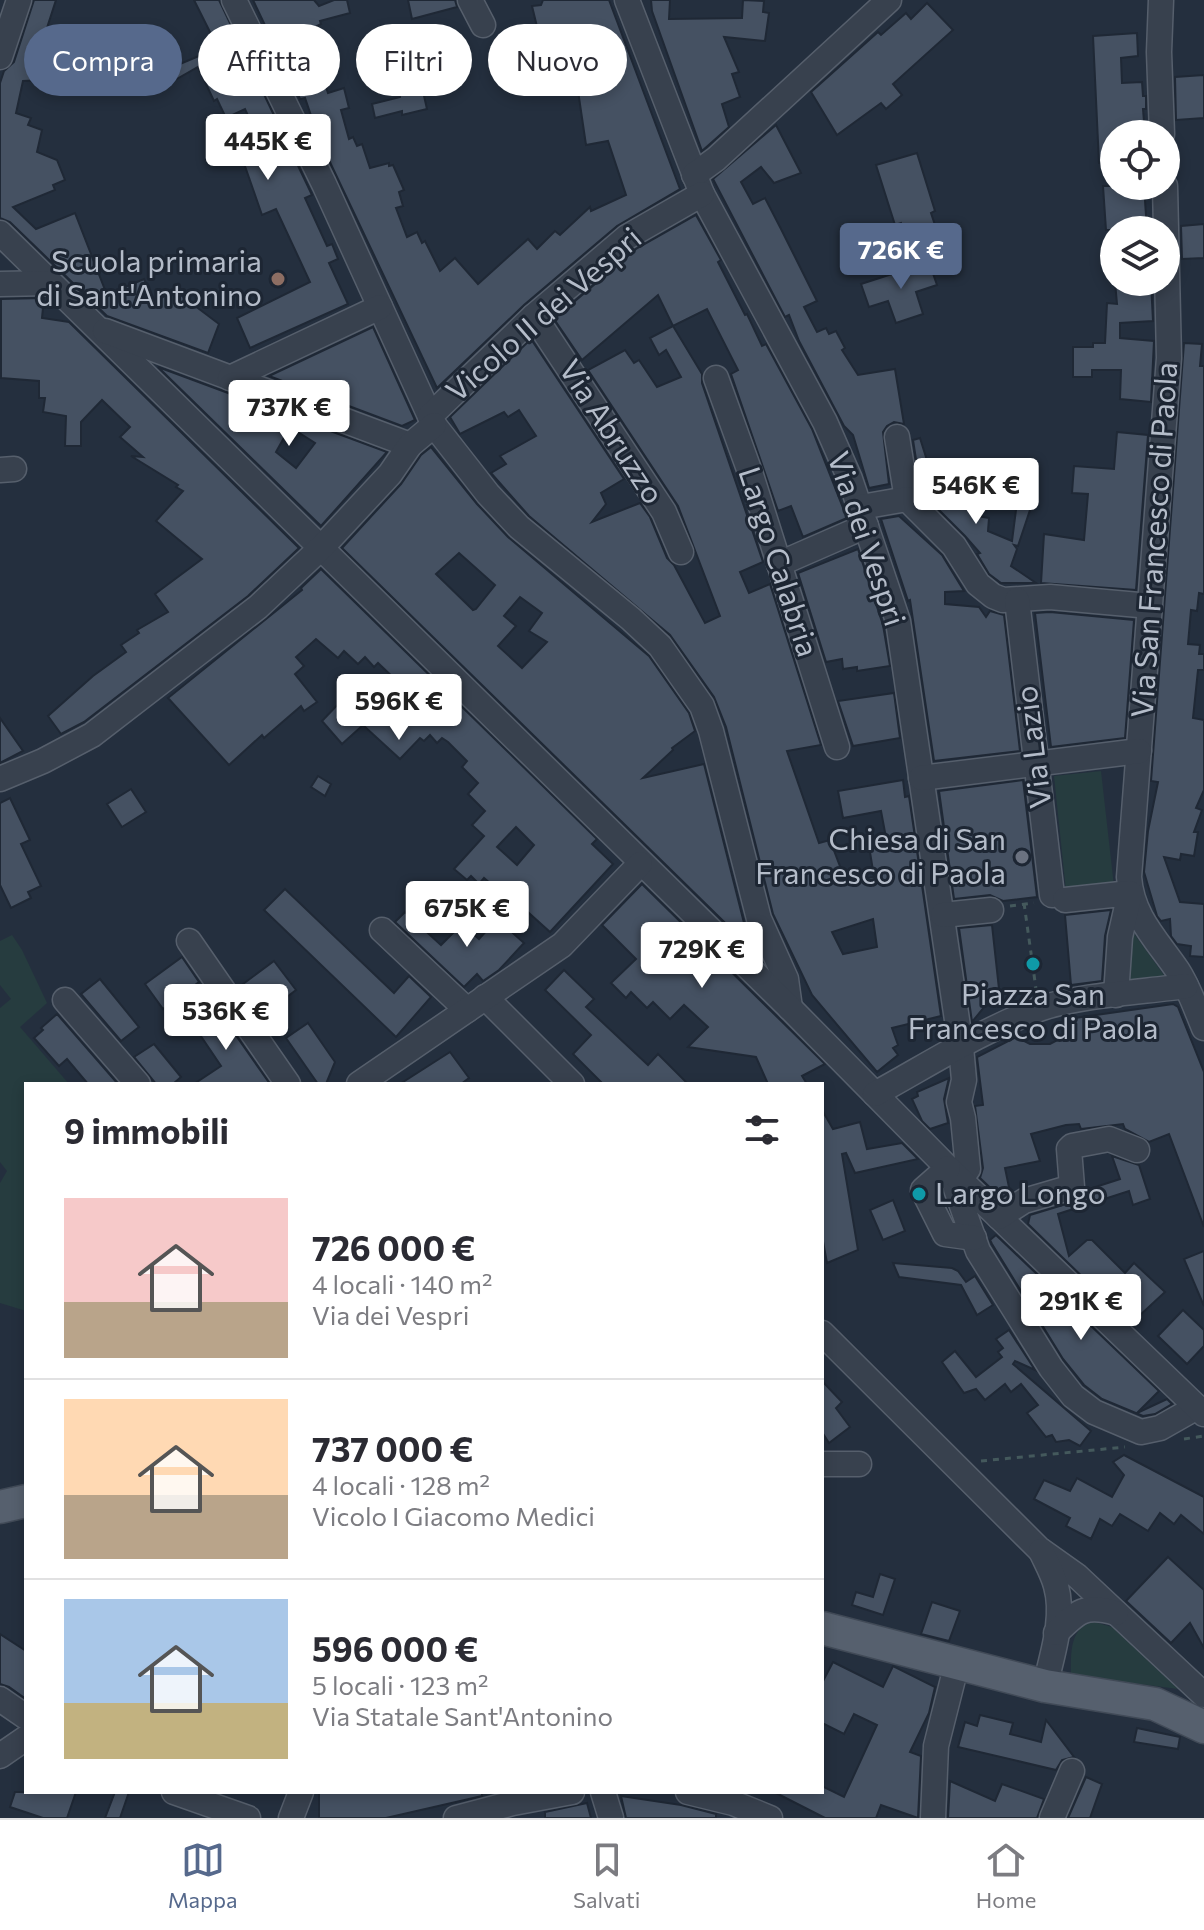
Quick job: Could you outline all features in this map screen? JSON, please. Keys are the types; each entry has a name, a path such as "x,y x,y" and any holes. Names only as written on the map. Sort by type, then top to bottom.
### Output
{"main road":[{"path":"0,1507 24,1501"},
{"path":"824,1629 1045,1686 1155,1704 1204,1703"},
{"path":"1155,1704 1204,1727"}],"street":[{"path":"0,57 19,0"},
{"path":"234,0 317,170 432,420 488,494 519,527 660,646 702,706 759,919 786,979 790,1008"},
{"path":"470,0 483,25"},
{"name":"Via dei Vespri","path":"627,0 698,184 825,422 864,517 898,621 961,1047 964,1080 959,1102 968,1169 954,1173"},
{"name":"Vicolo II dei Vespri","path":"0,779 92,735 258,607 322,547 390,474 432,420 534,316 627,237 698,184 716,159 889,0"},
{"path":"1161,0 1161,120"},
{"name":"Via San Francesco di Paola","path":"1116,995 1120,937 1130,893 1169,358 1165,200"},
{"path":"0,233 790,1008 954,1173 1201,1410 1160,1428 1141,1432 1094,1412 1083,1404 1051,1368 991,1272 974,1238 956,1189 954,1173"},
{"path":"0,284 50,283"},
{"path":"230,378 380,307"},
{"name":"Via Abruzzo","path":"534,316 664,512 681,552"},
{"path":"96,328 410,445"},
{"name":"Largo Calabria","path":"716,378 837,747"},
{"path":"897,437 907,499 954,546 984,590 1003,600 1050,597 1150,606"},
{"path":"779,564 864,517 907,499"},
{"name":"Via Lazio","path":"1017,600 1036,763 1058,897"},
{"path":"921,778 1139,751"},
{"path":"362,1082 562,945 640,864"},
{"path":"1058,897 1130,893"},
{"name":"Via San Francesco di Paola","path":"1130,893 1150,935 1177,969 1204,1028"},
{"path":"943,915 991,910"},
{"path":"382,930 570,1082"},
{"path":"189,941 287,1082"},
{"path":"875,1094 1041,1008 1186,986"},
{"path":"65,1000 136,1082"},
{"path":"1003,1220 1024,1201 1072,1187 1069,1149 1072,1146 1109,1139 1137,1150"},
{"path":"954,1173 923,1190 945,1234 974,1238"},
{"path":"824,1335 1039,1549 1077,1576 1204,1695"},
{"path":"824,1464 859,1464"},
{"path":"1039,1549 1055,1581 1059,1597 1056,1633 1045,1686"},
{"path":"1056,1633 1071,1618 1089,1608 1116,1613"},
{"path":"933,1818 936,1746 957,1663"},
{"path":"0,1699 24,1716"},
{"path":"0,1756 24,1739"},
{"path":"1052,1818 1072,1771"},
{"path":"180,1794 248,1818"},
{"path":"291,1818 300,1794"},
{"path":"456,1818 561,1794"},
{"path":"604,1794 611,1818"},
{"path":"696,1794 733,1803 770,1818"}],"path":[{"path":"991,910 1058,897"},
{"path":"1024,903 1033,977 1041,1008"},
{"path":"1176,1440 1204,1436"},
{"path":"951,1461 1008,1460 1133,1446"}],"green space":[{"path":"1101,771 1114,886 1066,891 1054,776"},
{"path":"1127,924 1166,978 1127,983"},
{"path":"12,935 47,1003 20,1027 67,1082 24,1082 24,1310 0,1303 0,1183 7,1171 0,1162 0,1008 11,999 0,985 0,941"},
{"path":"1094,1622 1112,1627 1178,1689 1071,1675 1076,1635 1080,1629"}],"building":[{"path":"34,0 56,0 48,24 26,24"},
{"path":"194,0 219,0 230,24 206,24"},
{"path":"253,0 314,0 319,6 334,0 347,0 350,13 320,21 321,24 264,24"},
{"path":"408,0 455,0 457,7 412,19"},
{"path":"543,0 609,0 618,24 536,24 532,6 541,5"},
{"path":"651,0 670,0 669,19 742,18 743,0 764,1 763,12 769,13 765,41 724,37 739,72 732,74 740,97 722,104 729,127 702,151 652,11"},
{"path":"927,3 953,30 893,84 902,95 886,109 881,103 837,135 811,92 878,32 881,35 906,13 911,19"},
{"path":"24,31 24,81 16,113 31,118 28,125 42,130 37,152 57,160 65,180 53,185 55,190 13,207 36,229 75,213 107,295 144,279 155,302 174,290 219,324 208,353 107,316 10,222 0,218 0,83 4,71 14,62"},
{"path":"1137,33 1138,56 1121,58 1122,83 1142,82 1143,96 1146,96 1144,120 1100,120 1099,163 1093,36"},
{"path":"627,48 680,189 617,226 524,305 437,388 319,139 305,98 300,99 299,96 340,96 340,89 344,88 349,108 341,110 349,139 353,137 357,146 362,144 370,168 389,163 389,166 393,165 404,190 399,192 403,206 396,208 407,237 417,232 440,271 455,258 478,284 528,239 537,249 555,231 560,235 590,207 591,211 626,195 608,141 586,145 579,96 627,96"},
{"path":"198,56 198,67 182,76 182,63"},
{"path":"1204,75 1204,118 1176,120 1175,77"},
{"path":"212,96 265,96 312,195 305,198 327,246 332,244 338,259 329,263 348,304 250,348 237,318 310,282 276,209 262,215 239,149 247,145 244,137 256,133 245,109 226,118 217,99 214,101"},
{"path":"424,96 427,109 375,118 372,104 400,97"},
{"path":"776,125 801,173 774,183 761,167 741,182 753,204 765,198 781,229 817,301 804,307 817,332 826,328 829,334 836,331 845,348 842,350 858,375 895,369 904,424 894,422 883,432 889,484 869,488 853,435 844,426 799,341 789,315 785,317 713,179"},
{"path":"917,153 935,211 931,213 937,231 906,241 901,223 895,225 876,165"},
{"path":"1104,200 1145,200 1146,216 1105,216"},
{"path":"696,215 721,260 718,262 745,315 762,346 766,344 812,429 847,518 803,537 791,506 778,511 731,374 738,370 707,309 673,326 658,295 582,360 554,319 636,249"},
{"path":"1204,224 1204,258 1182,259 1181,226"},
{"path":"929,262 937,285 916,292 923,314 896,323 888,301 869,307 861,284"},
{"path":"1116,296 1152,296 1153,321 1120,323 1120,338 1154,341 1151,402 1120,399 1121,370 1092,370 1092,377 1073,377 1073,347 1093,347 1093,343 1105,343 1107,303 1117,304"},
{"path":"44,298 42,318 69,322 299,548 248,596 84,722 61,734 48,716 126,652 121,645 139,633 137,630 168,612 155,594 202,559 156,521 183,491 131,456 143,457 120,437 130,427 102,400 81,422 81,446 65,446 66,416 43,412 45,398 39,398 39,381 1,378 1,299"},
{"path":"673,326 702,374 702,383 763,562 740,572 749,593 770,584 821,745 787,751 819,843 830,840 846,882 874,877 869,846 887,843 881,811 843,818 838,791 903,780 905,797 909,796 941,1016 892,1028 898,1045 893,1048 898,1055 877,1072 812,995 773,914 726,727 714,697 670,635 529,516 491,473 506,464 500,456 536,436 519,410 508,417 504,412 460,434 450,417 531,339 624,479 601,493 606,504 592,522 640,503 650,517 667,558 674,565 705,623 720,616 678,506 588,370 625,350 634,363 639,360 657,387 681,377 666,350 659,355 650,338","holes":["873,919 877,947 843,954 832,932"]},
{"path":"373,327 415,420 402,426 269,376"},
{"path":"1184,343 1202,344 1200,366 1204,366 1204,594 1199,593 1197,611 1191,610 1188,644 1200,645 1199,654 1204,654 1204,670 1198,670 1193,718 1204,720 1204,790 1196,808 1202,810 1194,832 1198,832 1194,856 1181,854 1180,860 1164,857 1180,902 1204,904 1204,957 1190,956 1191,946 1177,944 1171,936 1170,919 1161,921 1157,916 1144,872 1158,782 1151,781"},
{"path":"158,367 387,452 321,526","holes":["290,427 315,443 296,468 276,452"]},
{"path":"1117,432 1148,435 1136,590 1041,583 1044,534 1084,540 1088,494 1072,493 1074,466 1114,469"},
{"path":"920,438 930,470 923,470 977,516 989,518 988,531 1012,541 1017,502 1032,504 1018,546 1014,545 1017,549 1011,566 1036,583 1001,583 989,574 977,554 980,553 921,492 913,440"},
{"path":"431,447 508,537 649,656 689,713 695,731 672,748 643,778 704,764 744,923 760,957 342,548 401,484 421,455","holes":["459,553 495,585 473,610 436,574","520,597 542,613 529,631 547,642 522,668 498,646 516,626 504,616"]},
{"path":"899,516 942,555 964,591 945,592 945,604 979,607 986,617 990,611 1004,615 1020,751 934,761 910,600 881,519"},
{"path":"858,549 883,625 890,666 857,671 857,667 843,669 842,659 826,662 798,573"},
{"path":"321,569 597,839 592,844 613,864 550,932 509,895 507,898 484,878 479,884 471,876 467,880 454,869 484,836 472,825 485,811 468,794 478,783 462,767 467,761 448,742 442,738 437,743 430,735 424,741 420,738 400,759 363,725 342,744 322,721 342,700 363,716 398,682 378,663 374,667 365,657 358,664 344,651 338,658 316,639 296,657 304,666 295,674 317,702 304,711 301,706 229,765 168,698","holes":["516,827 534,845 517,865 497,847"]},
{"path":"1035,613 1134,620 1125,738 1051,747"},
{"path":"894,693 900,738 853,746 838,701"},
{"path":"0,718 23,751 0,763"},
{"path":"318,776 331,784 325,796 311,787"},
{"path":"1023,780 1037,897 1003,901 990,895 954,899 939,791"},
{"path":"131,789 146,812 122,827 107,804"},
{"path":"10,798 30,840 21,844 41,886 28,892 31,898 11,908 0,885 0,803"},
{"path":"642,884 825,1064 802,1076 806,1082 767,1082 756,1057 688,1047 708,1027 684,1005 670,1019 653,1002 647,1008 631,992 626,998 611,983 636,959 602,925"},
{"path":"285,889 394,993 409,976 431,997 396,1037 264,910"},
{"path":"1111,910 1105,936 1102,981 1071,985 1065,915"},
{"path":"405,912 441,945 462,924 479,939 497,919 524,943 499,970 483,981 477,974 464,987 395,922"},
{"path":"992,925 999,989 972,1022 959,928"},
{"path":"182,957 199,982 163,1009 145,984"},
{"path":"274,961 296,990 260,1018 239,987"},
{"path":"564,970 594,999 586,1007 648,1065 658,1054 686,1082 601,1082 573,1054 591,1035 545,990"},
{"path":"100,979 139,1027 121,1041 81,994"},
{"path":"214,1004 269,1082 197,1082 221,1066 190,1020"},
{"path":"1173,1004 1178,1007 1204,1072 1204,1227 1169,1134 1149,1142 1125,1129 1123,1124 1081,1129 1079,1124 1066,1125 1031,1134 1040,1161 1005,1168 1010,1192 1001,1198 980,1178 983,1168 975,1106 983,1105 977,1057 1016,1037 1030,1044 1050,1044 1065,1036 1075,1018"},
{"path":"57,1014 116,1082 86,1082 67,1059 59,1066 34,1038 43,1030 41,1028"},
{"path":"308,1023 335,1062 327,1082 317,1082 286,1038"},
{"path":"154,1044 181,1077 175,1082 154,1082 134,1057"},
{"path":"450,1052 469,1078 464,1082 403,1082"},
{"path":"949,1078 944,1099 948,1123 930,1129 922,1121 912,1099 918,1096 917,1092"},
{"path":"824,1113 833,1129 860,1122 867,1149 902,1143 918,1159 855,1173 846,1153 842,1154 858,1250 827,1263 824,1247"},
{"path":"1112,1156 1139,1165 1150,1199 1133,1205 1129,1191 1058,1214 1069,1256 1087,1240 1092,1240 1125,1273 1134,1263 1165,1292 1138,1317 1099,1279 1092,1286 1028,1224 1030,1215 1076,1201 1083,1198 1086,1190 1120,1179"},
{"path":"893,1200 905,1231 883,1240 870,1210"},
{"path":"996,1235 1159,1391 1137,1413 1167,1399 1172,1404 1155,1414 1143,1416 1102,1399 1084,1385 1063,1359 992,1244 990,1240"},
{"path":"1204,1251 1204,1306 1184,1259"},
{"path":"893,1263 952,1268 966,1282 975,1276 993,1305 977,1315 961,1285 899,1277"},
{"path":"1183,1310 1204,1330 1204,1346 1187,1364 1158,1336"},
{"path":"1009,1330 1035,1370 1015,1361 1013,1364 1091,1431 1080,1446 1069,1440 1056,1442 1052,1435 1046,1437 1027,1413 1038,1405 1021,1384 1011,1392 1005,1384 985,1400 976,1389 964,1393 942,1362 955,1351 976,1377 1002,1357 998,1352 1003,1348 996,1339"},
{"path":"824,1383 842,1402 836,1408 850,1427 829,1443 824,1435"},
{"path":"1124,1455 1204,1497 1204,1534 1181,1515 1174,1524 1160,1513 1148,1531 1120,1514 1112,1526 1100,1519 1091,1539 1066,1526 1070,1518 1034,1499 1044,1480 1070,1491 1077,1478 1112,1497 1124,1475 1113,1462"},
{"path":"1168,1557 1204,1590 1204,1648 1190,1623 1171,1643 1126,1601"},
{"path":"880,1574 895,1579 883,1615 852,1605 856,1592 873,1597"},
{"path":"932,1602 960,1611 949,1641 921,1634"},
{"path":"0,1634 24,1650 24,1698 0,1684"},
{"path":"833,1662 883,1687 893,1666 935,1687 929,1713 910,1752 921,1756 918,1818 881,1805 876,1818 825,1818 778,1794 824,1794 824,1787 844,1797 877,1725 854,1714 844,1734 824,1724 824,1679"},
{"path":"980,1715 1013,1723 1010,1734 1041,1742 1046,1720 1074,1757 1062,1760 1056,1770 958,1747 965,1722 977,1726"},
{"path":"1137,1728 1180,1737 1178,1749 1134,1742"},
{"path":"1086,1777 1102,1784 1090,1818 1068,1818"},
{"path":"950,1781 995,1801 1002,1784 1044,1799 1037,1818 948,1818"},
{"path":"15,1792 75,1794 67,1818 43,1818 10,1807"},
{"path":"114,1794 128,1794 120,1818 105,1818"},
{"path":"319,1794 482,1794 386,1818 319,1818"},
{"path":"621,1796 681,1805 716,1814 716,1818 626,1818"},
{"path":"587,1803 591,1818 545,1818 545,1812"}],"place":[{"name":"Scuola primaria di Sant'Antonino","path":"278,279"},
{"name":"Chiesa di San Francesco di Paola","path":"1022,857"},
{"name":"Piazza San Francesco di Paola","path":"1033,964"},
{"name":"Largo Longo","path":"919,1194"}]}
